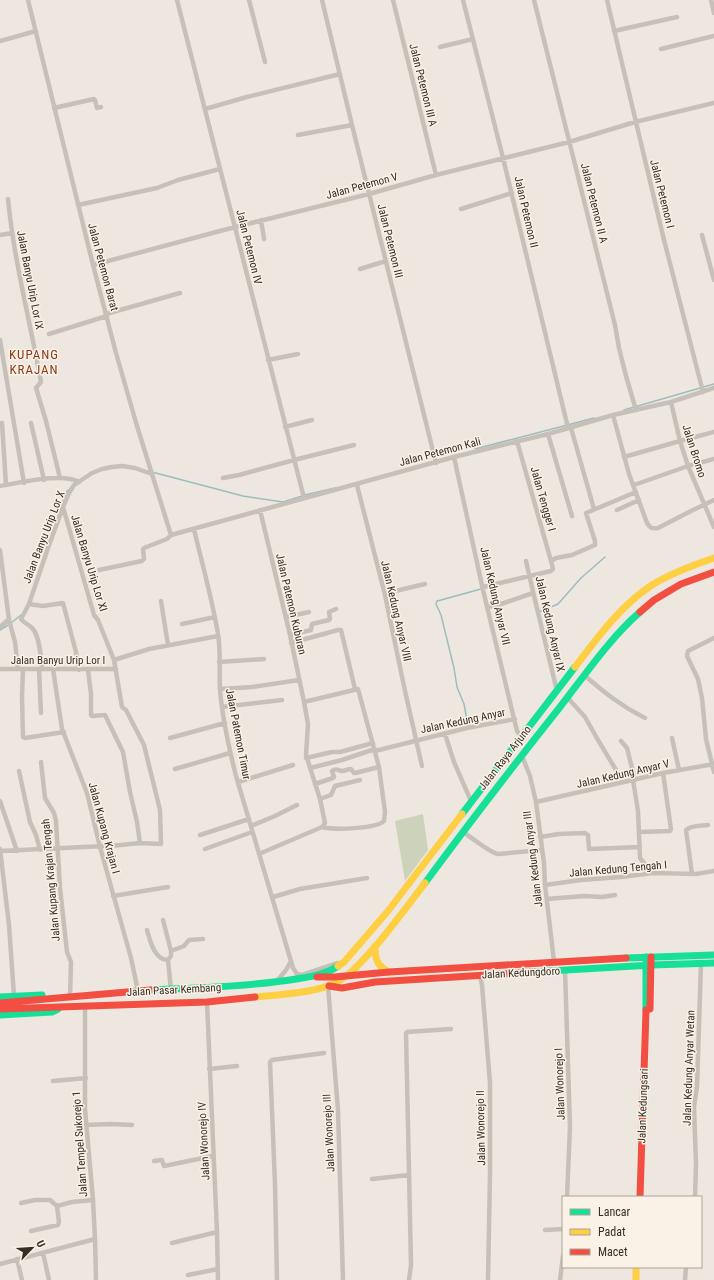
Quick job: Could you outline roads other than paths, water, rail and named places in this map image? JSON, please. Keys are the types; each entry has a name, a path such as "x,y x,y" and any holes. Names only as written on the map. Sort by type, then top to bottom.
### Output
{"main road":[{"name":"Jalan Raya Arjuno","path":"312,977 332,970 344,962 354,948 371,931 392,906 608,624 628,604 651,585 674,573 714,558"},
{"name":"Jalan Raya Arjuno","path":"329,986 349,976 395,923 484,804 584,675 627,623 654,600 681,584 714,572"},
{"path":"471,801 484,804"},
{"path":"471,801 474,810 474,817"},
{"path":"375,946 375,957 377,963 381,968 389,972"},
{"name":"Jalan Kedungdoro","path":"349,976 554,961 714,955"},
{"name":"Jalan Kedungsari","path":"640,1196 647,1014 650,1008 649,957"},
{"name":"Jalan Kedungdoro","path":"329,986 342,988 375,982 565,970 714,963"},
{"name":"Jalan Pasar Kembang","path":"0,997 53,995 61,998 138,991 253,985 312,977 349,976"},
{"name":"Jalan Pasar Kembang","path":"0,1015 52,1012 62,1007 206,1002 286,994 329,986"},
{"path":"3,1006 61,998"},
{"path":"3,1006 62,1007"},
{"path":"636,1268 636,1280"}],"street":[{"name":"Jalan Petemon Barat","path":"28,0 93,265 136,426 172,535"},
{"name":"Jalan Petemon IV","path":"178,0 204,109 303,496"},
{"path":"249,0 265,62"},
{"name":"Jalan Petemon III","path":"322,0 435,461"},
{"name":"Jalan Petemon III A","path":"393,0 436,175"},
{"name":"Jalan Petemon II","path":"463,0 504,158 569,427 594,509"},
{"name":"Jalan Petemon II A","path":"534,0 615,325 624,369 636,408"},
{"name":"Jalan Petemon I","path":"607,0 686,331 702,388"},
{"path":"711,0 714,14"},
{"path":"614,31 677,17"},
{"path":"0,41 36,32"},
{"path":"661,48 714,36"},
{"path":"440,47 473,39"},
{"path":"204,109 340,74"},
{"path":"54,108 94,99 96,100 97,108 101,107"},
{"name":"Jalan Petemon V","path":"93,265 261,220 369,194 436,175 569,142 635,122 714,102"},
{"path":"298,135 352,126"},
{"path":"78,205 157,188 178,180 220,169"},
{"path":"461,209 512,194"},
{"name":"Jalan Banyu Urip Lor IX","path":"8,200 12,233 27,316 41,382 36,386 36,388 46,420 60,478"},
{"path":"261,220 264,238"},
{"path":"0,235 12,233"},
{"path":"702,235 714,280"},
{"path":"360,269 386,261"},
{"path":"49,334 180,293"},
{"path":"0,340 24,483"},
{"path":"268,360 298,354"},
{"name":"Jalan Petemon Kali","path":"99,570 142,561 144,559 144,548 167,540 172,535 303,496 357,485 435,461 548,434 636,408 670,402 702,388 714,388"},
{"name":"Jalan Bromo","path":"670,402 688,466 714,527"},
{"path":"613,415 624,457 647,523 652,529 658,528 714,500"},
{"path":"286,428 312,420"},
{"path":"2,423 6,485"},
{"path":"31,423 44,480"},
{"path":"624,457 714,432"},
{"path":"548,434 572,516"},
{"name":"Jalan Tengger I","path":"517,441 551,561"},
{"path":"223,478 354,445"},
{"name":"Jalan Kedung Anyar VII","path":"454,457 517,730 522,736"},
{"path":"634,485 688,466 714,459"},
{"name":"Jalan Banyu Urip Lor X","path":"41,669 39,645 36,635 33,629 21,620 29,604 69,492 77,481 102,469 122,466 135,468 152,474"},
{"path":"0,486 60,478 77,481"},
{"name":"Jalan Kedung Anyar VIII","path":"357,485 385,595 422,766"},
{"path":"483,588 552,570 551,561 556,558 572,555 595,545 586,513 636,492"},
{"path":"618,510 639,500"},
{"name":"Jalan Banyu Urip Lor XI","path":"63,507 94,615 98,620 114,660 122,707 126,710 144,745 160,810 161,844 140,843"},
{"name":"Jalan Patemon Kuburan","path":"260,510 286,617 304,702 308,724 306,758 325,819 325,823 322,827"},
{"name":"Jalan Patemon Timur","path":"194,529 215,617 218,636 220,689 230,753 291,961 295,972 302,975 344,962"},
{"path":"0,550 9,621 21,669 23,737 25,738 64,732"},
{"name":"Jalan Kedung Anyar IX","path":"526,561 557,691"},
{"path":"385,595 391,592 425,584"},
{"path":"488,607 533,593"},
{"path":"161,601 168,645"},
{"path":"29,604 43,606 63,602 76,652 79,670"},
{"path":"290,635 311,630 312,624 330,619 329,612 336,609"},
{"path":"286,617 309,612"},
{"path":"182,624 215,617"},
{"path":"0,627 9,621"},
{"path":"259,854 322,827 367,827 381,824 385,817 379,767 375,750 358,690 355,689 341,630 291,643"},
{"path":"114,660 136,652 218,636"},
{"path":"714,638 688,651 686,656 698,679 702,698 706,739 714,772"},
{"path":"219,662 264,659"},
{"name":"Jalan Banyu Urip Lor I","path":"0,669 116,669"},
{"path":"41,669 41,713"},
{"name":"Jalan Kupang Krajan I","path":"53,669 64,732 87,793 102,847 113,896 131,958 138,991"},
{"path":"88,670 91,694 91,715 105,715 123,752 140,843 111,846"},
{"path":"584,675 605,694 629,710 645,718"},
{"path":"220,689 252,687 299,680"},
{"path":"304,702 355,689"},
{"path":"567,697 585,717 616,770"},
{"path":"222,706 282,700"},
{"name":"Jalan Kedung Anyar","path":"416,741 515,719"},
{"path":"170,738 225,723"},
{"path":"446,734 454,762 471,801"},
{"path":"672,738 679,770"},
{"path":"310,768 375,750 416,741"},
{"path":"621,741 627,748 634,780 640,832 640,858 644,863 645,874"},
{"path":"306,758 332,752 340,752 372,743"},
{"path":"176,769 230,753"},
{"name":"Jalan Kedung Anyar III","path":"522,756 530,776 536,802 554,961"},
{"name":"Jalan Kupang Krajan Tengah","path":"41,762 45,798 54,812 56,821 60,888 67,952 71,962 70,997"},
{"name":"Jalan Kedung Anyar V","path":"536,802 663,773 713,764"},
{"path":"238,782 293,765"},
{"path":"315,784 333,778 332,771 334,769 342,771 351,769 355,773 379,767"},
{"path":"19,770 30,822 36,835 40,850"},
{"path":"640,832 670,831 672,829 663,773"},
{"path":"320,799 331,795 334,787 337,785 360,780"},
{"path":"0,801 16,851"},
{"path":"251,826 297,805"},
{"path":"200,835 249,819"},
{"path":"692,874 685,831 687,828 708,825"},
{"path":"205,849 252,832"},
{"path":"463,832 493,853 498,854 542,850"},
{"path":"540,837 559,834 585,833 588,835 590,849 640,848"},
{"path":"14,996 9,925 0,850 16,851 102,847"},
{"name":"Jalan Kedung Tengah I","path":"545,885 653,873 692,874 714,871"},
{"path":"273,897 300,889 367,878"},
{"path":"113,896 168,887"},
{"path":"547,899 578,896 602,897 615,895"},
{"path":"163,920 171,951 171,956 168,960 171,990"},
{"path":"147,930 156,953 163,959 168,960"},
{"path":"171,951 184,946 188,940 203,939"},
{"path":"275,983 291,961"},
{"name":"Jalan Kedung Anyar Wetan","path":"694,1196 696,1164 694,1107 697,1087 701,963"},
{"name":"Jalan Wonorejo I","path":"565,970 570,1127 567,1196"},
{"name":"Jalan Wonorejo II","path":"480,976 490,1083 488,1280"},
{"name":"Jalan Wonorejo III","path":"329,986 338,1110 343,1280"},
{"name":"Jalan Wonorejo IV","path":"206,1002 214,1156 218,1280"},
{"name":"Jalan Tempel Sukorejo 1","path":"86,1006 86,1125 93,1200 96,1280"},
{"path":"409,1280 409,1175 406,1032 451,1029"},
{"path":"277,1280 270,1062 272,1060 324,1053"},
{"path":"209,1069 237,1066"},
{"path":"52,1081 86,1078"},
{"path":"86,1125 132,1125"},
{"path":"154,1161 162,1160 164,1166 214,1156"},
{"path":"372,1179 409,1175"},
{"path":"21,1203 35,1200 50,1200 57,1206 58,1225 31,1231"},
{"path":"57,1206 72,1202 93,1200"},
{"path":"546,1230 562,1229"},
{"path":"172,1243 217,1232"},
{"path":"0,1264 95,1239"},
{"path":"42,1253 48,1280"},
{"path":"17,1260 22,1280"},
{"path":"560,1280 562,1264"},
{"path":"188,1275 218,1268"},
{"path":"685,1280 686,1268"}],"waterway":[{"path":"624,410 714,384"},
{"path":"475,449 594,418"},
{"path":"152,472 243,496 283,502 302,496"},
{"path":"305,495 335,488"},
{"path":"63,501 67,491 70,489"},
{"path":"539,612 558,604 581,578 605,557"},
{"path":"468,726 464,704 457,687 441,615 436,604 437,601 481,589"},
{"path":"11,623 21,615"},
{"path":"0,630 8,625"}],"district":[{"name":"KUPANG KRAJAN","path":"34,362"}]}
